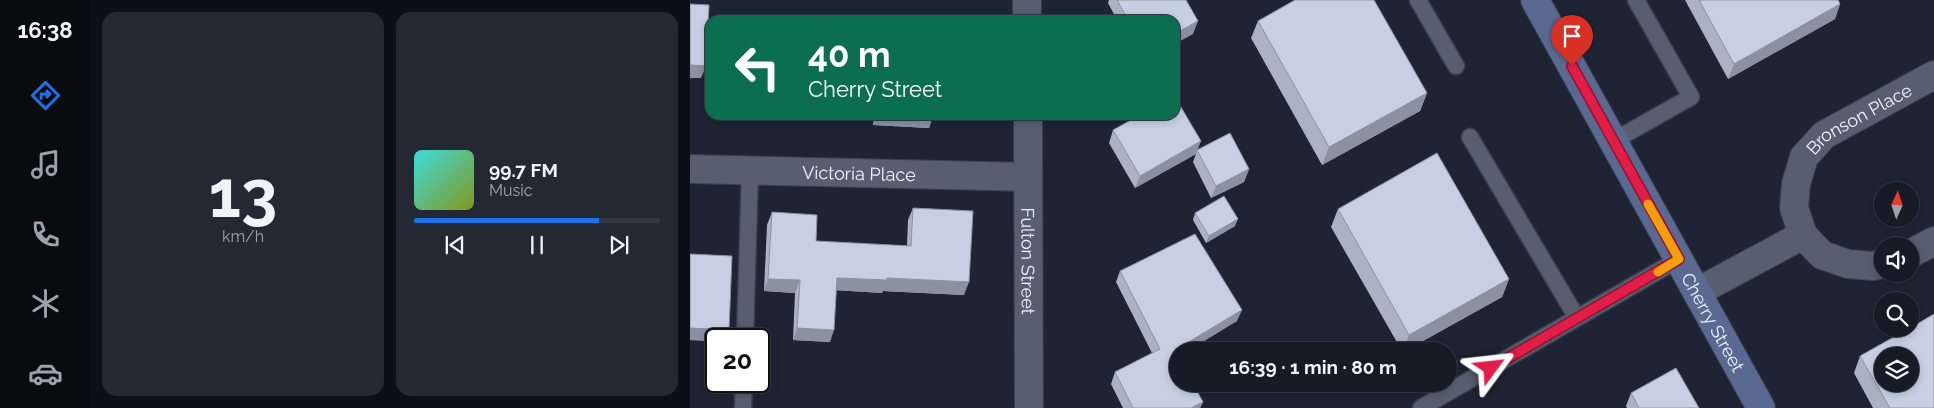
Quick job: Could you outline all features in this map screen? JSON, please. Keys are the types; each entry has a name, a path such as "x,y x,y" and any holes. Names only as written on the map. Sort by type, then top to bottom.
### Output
{"main road":[{"name":"Cherry Street","path":"1535,0 1761,408"}],"street":[{"path":"1027,0 1027,15"},
{"name":"Bronson Place","path":"1874,266 1848,264 1822,255 1803,235 1794,208 1796,184 1804,157 1824,135 1934,75"},
{"name":"Fulton Street","path":"1028,120 1028,408"},
{"name":"Victoria Place","path":"690,169 1028,177"},
{"path":"1697,292 1803,235"},
{"path":"1919,249 1934,241"}],"lane":[{"path":"1418,0 1456,66"},
{"path":"1613,142 1691,97 1636,0"},
{"path":"1470,137 1577,318"},
{"path":"745,328 750,170"},
{"path":"1421,408 1679,259"},
{"path":"743,408 744,393"}],"building":[{"path":"1117,0 1186,0 1198,21 1180,31 1180,15 1125,15"},
{"path":"1295,0 1374,0 1427,93 1329,147 1258,21"},
{"path":"1699,0 1838,0 1840,4 1734,64"},
{"path":"690,4 709,5 709,15 705,15 705,66 690,65"},
{"path":"1180,105 1201,141 1140,176 1113,130 1131,120 1180,120"},
{"path":"1230,133 1249,169 1216,186 1197,150"},
{"path":"1437,153 1509,279 1409,335 1338,209"},
{"path":"1224,196 1238,219 1209,236 1195,213"},
{"path":"913,208 973,211 969,282 887,278 887,280 837,278 834,330 797,328 800,280 768,279 772,212 817,215 816,241 911,246"},
{"path":"1195,234 1242,310 1188,342 1169,342 1169,392 1197,392 1203,402 1191,408 1133,408 1115,372 1160,349 1120,271"},
{"path":"690,254 732,256 729,328 690,328"},
{"path":"1934,314 1934,408 1890,408 1881,392 1919,392 1919,347 1876,347 1894,337 1919,337 1919,323"},
{"path":"1874,348 1874,380 1860,356"},
{"path":"1676,368 1699,408 1639,408 1631,393"}],"slow traffic":[{"path":"1648,204 1679,259 1658,272"}],"route":[{"path":"1491,368 1679,259 1572,66"}]}
